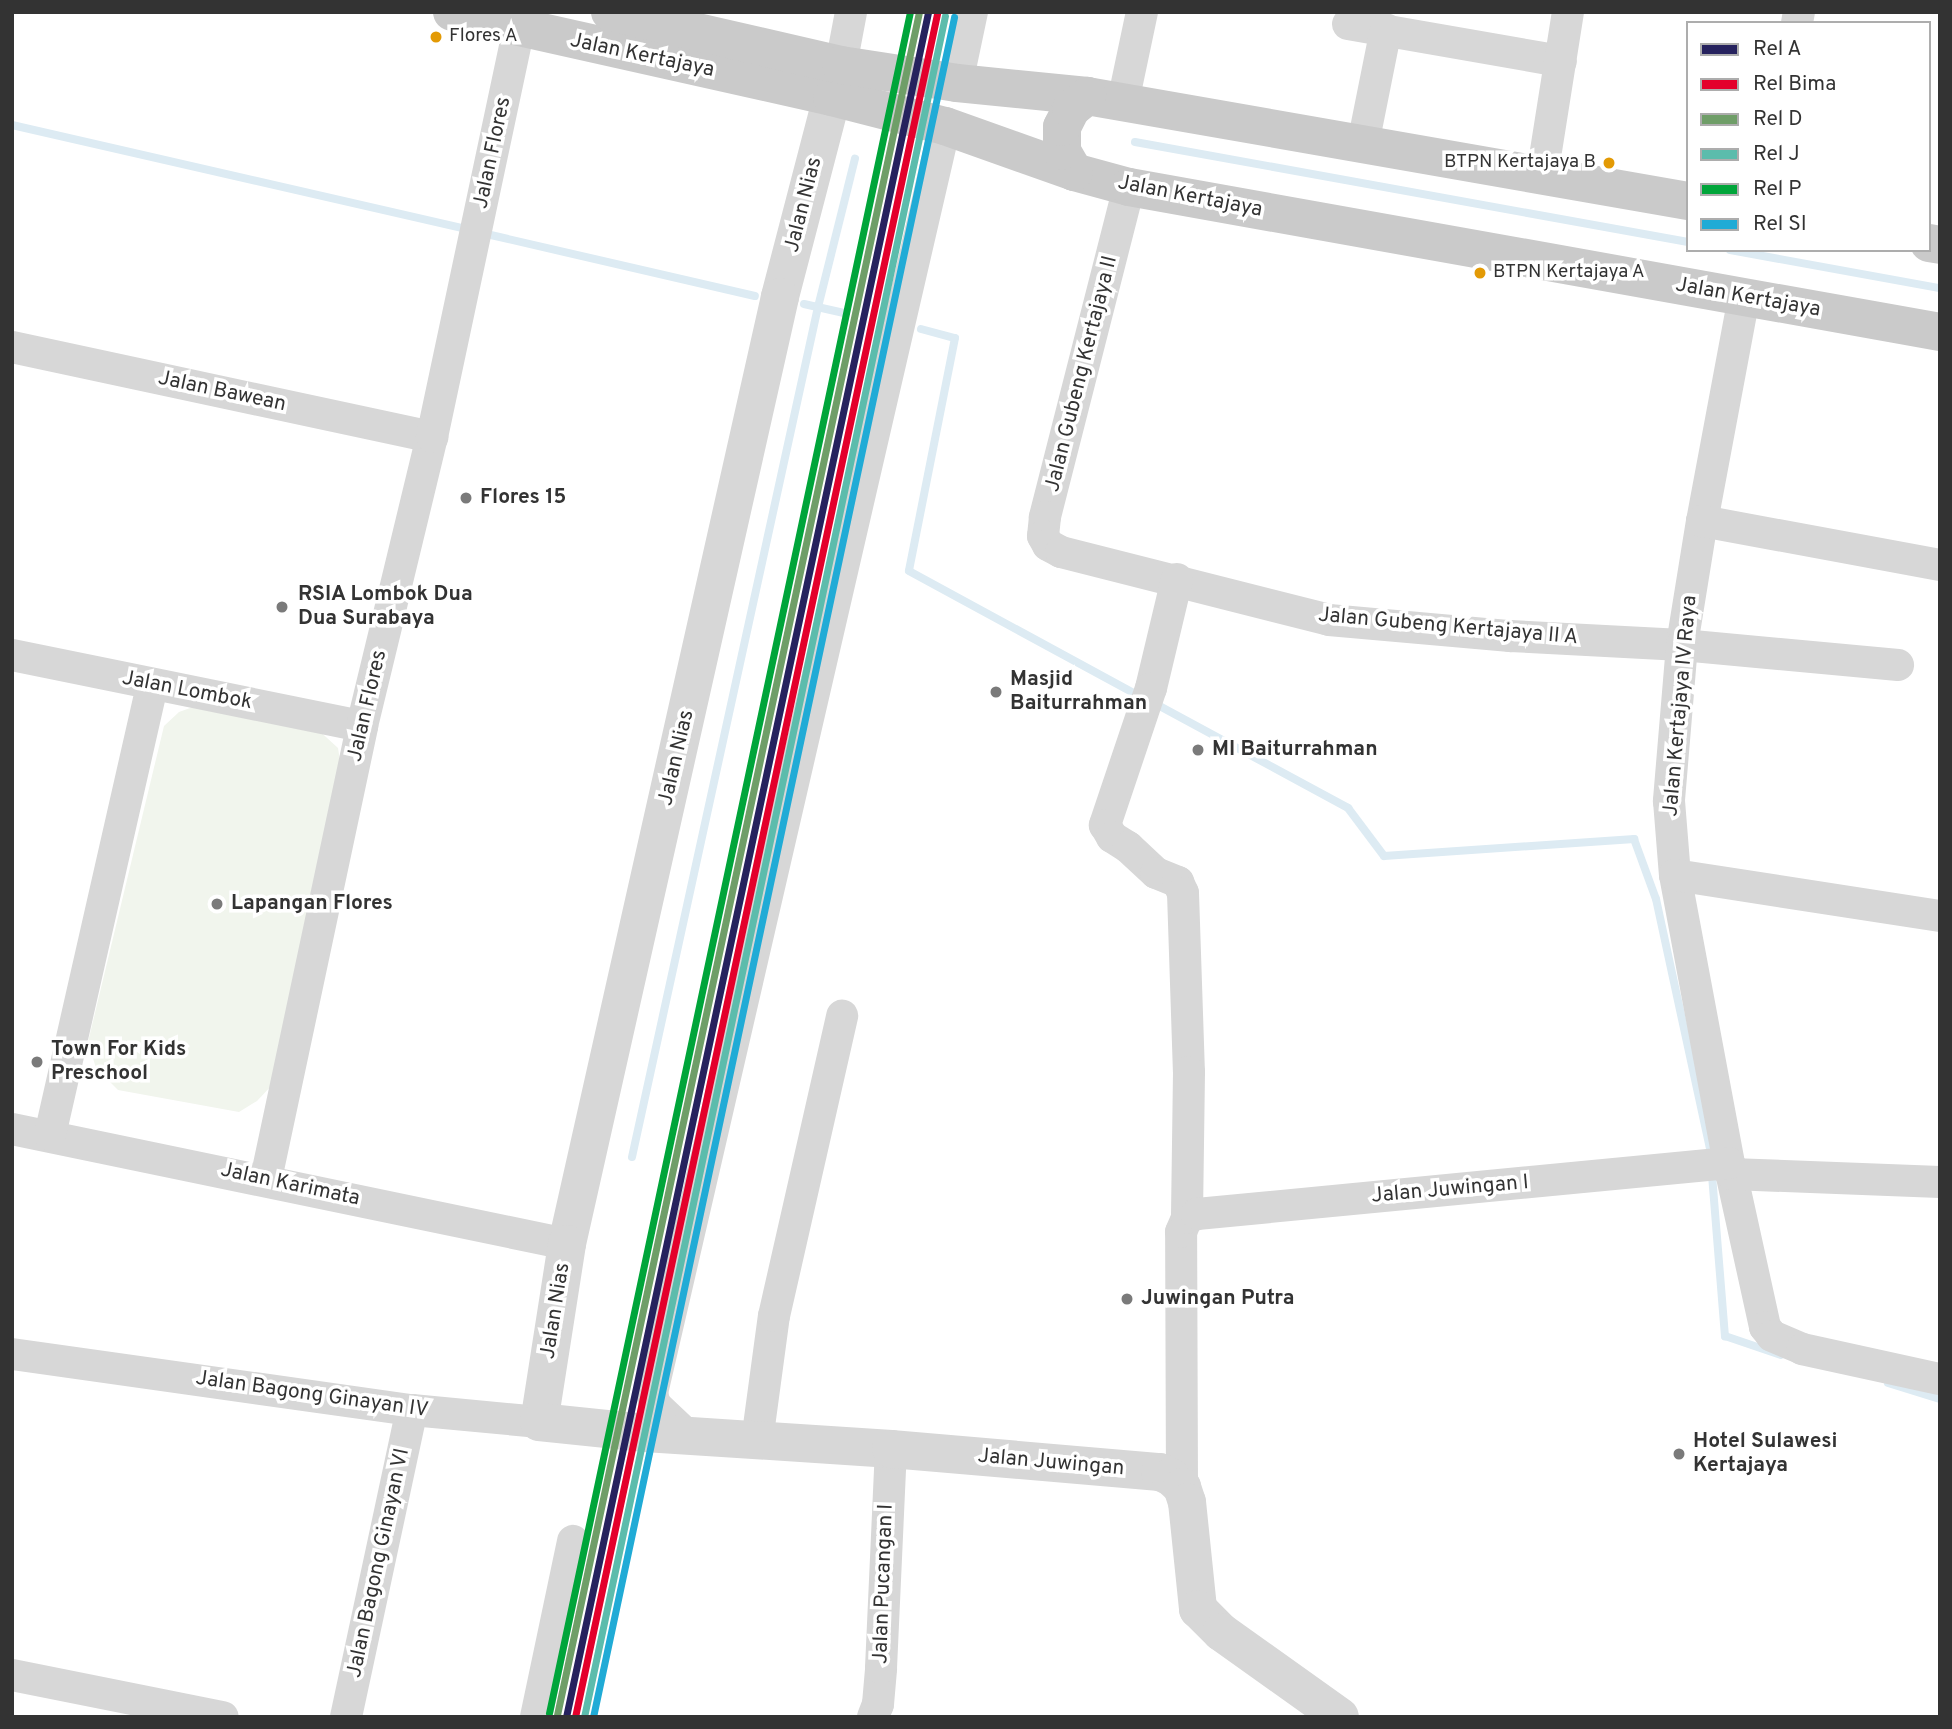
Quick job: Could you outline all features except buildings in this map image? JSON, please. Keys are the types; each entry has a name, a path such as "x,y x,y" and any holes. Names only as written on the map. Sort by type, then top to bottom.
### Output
{"main road":[{"name":"Jalan Kertajaya","path":"452,12 519,29 836,81 957,83 1105,99 1686,201"},
{"name":"Jalan Kertajaya","path":"610,12 836,81 945,126 1074,172 1126,197 1744,297 1940,332"},
{"path":"1074,172 1062,151 1062,127 1071,109 1105,99"}],"street":[{"name":"Jalan Nias","path":"539,1422 567,1244 780,297 836,81 851,12"},
{"path":"957,83 972,12"},
{"path":"1105,99 1142,12"},
{"path":"1542,176 1568,12"},
{"path":"1348,24 1561,61"},
{"name":"Jalan Flores","path":"266,1179 362,726 432,437 519,29"},
{"path":"1363,144 1386,29"},
{"path":"689,1437 655,1405 652,1393 945,126"},
{"name":"Jalan Gubeng Kertajaya II","path":"1061,552 1048,545 1043,536 1045,517 1126,197"},
{"name":"Jalan Kertajaya IV Raya","path":"1744,297 1702,521 1675,644 1669,801 1675,875 1730,1168 1762,1320 1772,1336 1802,1349 1940,1378"},
{"name":"Jalan Bawean","path":"12,347 432,437"},
{"path":"1702,521 1940,565"},
{"name":"Jalan Gubeng Kertajaya II A","path":"1061,552 1177,579 1329,620 1510,636 1675,644 1898,665"},
{"path":"1177,579 1151,688 1107,816 1107,832 1156,873 1178,882 1183,893 1189,1072 1184,1225 1182,1487 1187,1502 1198,1609 1221,1632 1340,1717"},
{"name":"Jalan Lombok","path":"12,655 362,726"},
{"path":"50,1135 152,685"},
{"path":"1675,875 1940,916"},
{"path":"757,1441 774,1316 842,1016"},
{"name":"Jalan Karimata","path":"12,1129 266,1179 567,1244"},
{"name":"Jalan Juwingan I","path":"1184,1225 1197,1214 1730,1168 1940,1182"},
{"name":"Jalan Bagong Ginayan IV","path":"12,1354 412,1410 613,1430"},
{"name":"Jalan Bagong Ginayan VI","path":"346,1717 412,1410"},
{"name":"Jalan Juwingan","path":"613,1430 891,1449 1160,1472 1182,1487"},
{"name":"Jalan Pucangan I","path":"873,1717 878,1704 881,1668 891,1449"},
{"path":"536,1717 573,1541"},
{"path":"12,1675 223,1717"}],"shaded area":[{"name":"Lapangan Flores","path":"204,703 314,726 338,748 341,767 274,1083 257,1101 239,1112 118,1090 96,1068 88,1042 164,726 179,712"}],"waterway":[{"path":"12,125 470,230"},
{"path":"1135,142 1686,242"},
{"path":"632,1157 818,307 855,159"},
{"path":"482,233 755,296"},
{"path":"1741,252 1940,288"},
{"path":"804,304 844,313"},
{"path":"921,329 955,338 909,571 1141,697"},
{"path":"1154,703 1348,808 1384,856 1634,839 1656,899 1710,1148"},
{"path":"1712,1175 1725,1336 1781,1355"},
{"path":"1888,1383 1940,1399"}],"rail line":[{"name":"P","path":"549,1713 910,12"},
{"name":"D","path":"557,1715 919,12"},
{"name":"A","path":"566,1717 928,12"},
{"name":"Bima","path":"575,1717 937,14"},
{"name":"J","path":"584,1717 945,16"},
{"name":"SI","path":"593,1717 954,17"}],"place":[{"name":"Flores A","path":"436,37"},
{"name":"BTPN Kertajaya B","path":"1609,163"},
{"name":"BTPN Kertajaya A","path":"1480,273"},
{"name":"Flores 15","path":"466,498"},
{"name":"RSIA Lombok Dua Dua Surabaya","path":"282,607"},
{"name":"Masjid Baiturrahman","path":"996,692"},
{"name":"MI Baiturrahman","path":"1198,750"},
{"name":"Lapangan Flores","path":"217,904"},
{"name":"Town For Kids Preschool","path":"37,1062"},
{"name":"Juwingan Putra","path":"1127,1299"},
{"name":"Hotel Sulawesi Kertajaya","path":"1679,1454"}]}
